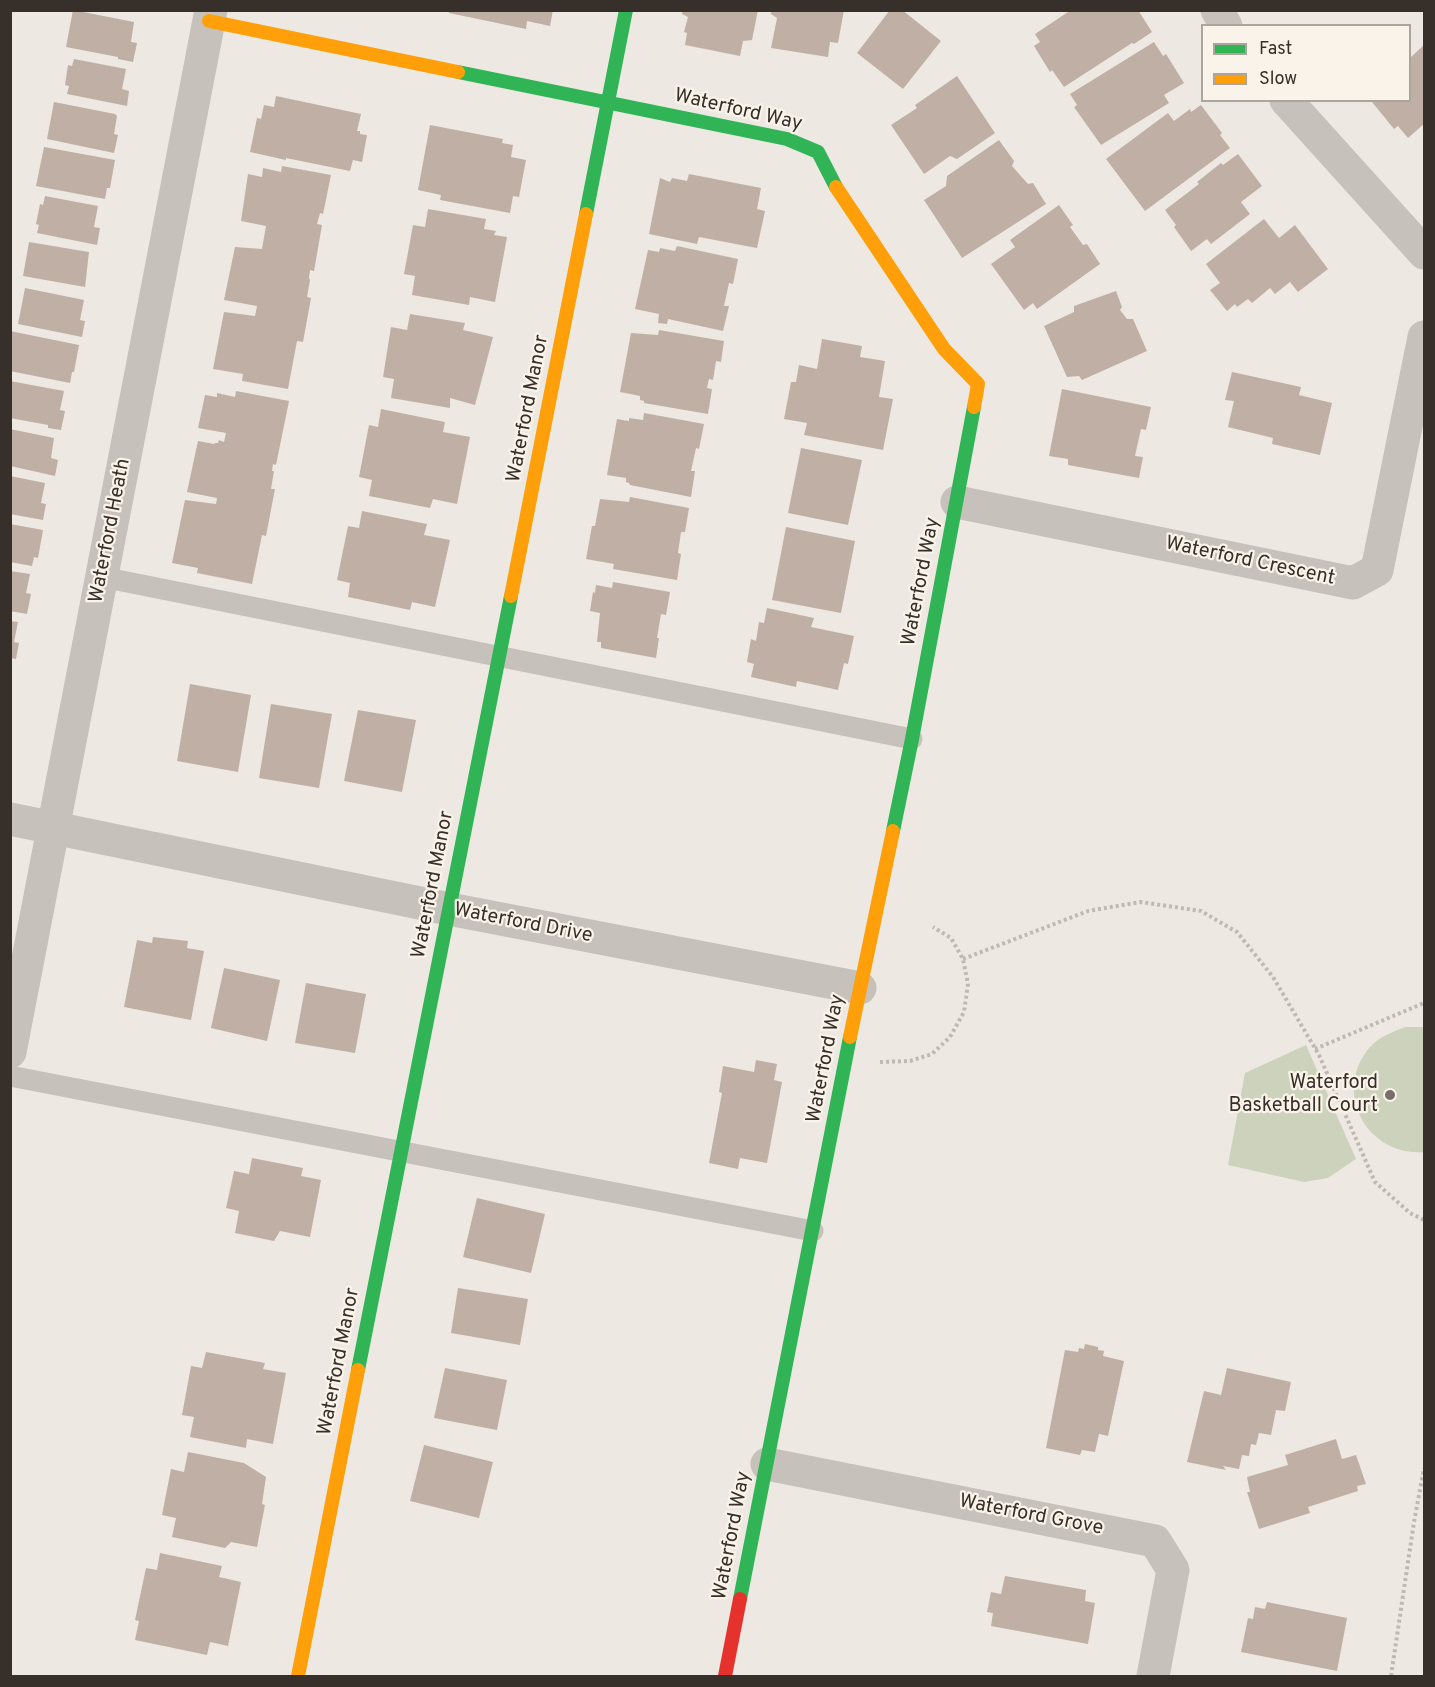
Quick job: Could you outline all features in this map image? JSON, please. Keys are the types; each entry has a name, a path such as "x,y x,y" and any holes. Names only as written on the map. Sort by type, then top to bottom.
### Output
{"street":[{"path":"609,102 626,10"},
{"path":"1217,10 1225,24"},
{"name":"Waterford Way","path":"210,16 787,139 818,152 833,182 944,349 978,384 912,739 860,988 725,1677"},
{"name":"Waterford Heath","path":"10,1052 210,16"},
{"name":"Waterford Manor","path":"298,1677 609,102"},
{"path":"1288,102 1425,253"},
{"name":"Waterford Crescent","path":"957,502 1353,583 1377,570 1425,337"},
{"name":"Waterford Drive","path":"10,819 449,909 860,988"},
{"name":"Waterford Grove","path":"767,1464 1155,1541 1173,1570 1153,1677"}],"lane":[{"path":"102,577 912,739"},
{"path":"10,1076 813,1231"}],"path":[{"path":"963,959 1088,911 1141,902 1201,911 1237,932 1273,977 1315,1049 1375,1182 1410,1213 1425,1220"},
{"path":"876,1063 909,1061 932,1054 950,1037 964,1012 968,984 963,959 951,938 933,927"},
{"path":"1315,1049 1425,1003"},
{"path":"1391,1677 1414,1522 1425,1468"}],"green space":[{"name":"Waterford Basketball Court","path":"1405,1027 1424,1027 1424,1152 1404,1151 1386,1144 1372,1133 1361,1118 1355,1101 1354,1083 1359,1065 1370,1047 1382,1038"},
{"path":"1306,1045 1356,1159 1328,1178 1304,1182 1228,1165 1245,1073"}],"building":[{"path":"73,10 134,22 131,42 137,43 133,62 66,47"},
{"path":"449,10 553,10 550,26 527,21 526,29 449,13"},
{"path":"683,10 758,10 752,40 743,41 740,56 685,45 687,33 684,32 688,17 682,14"},
{"path":"771,10 844,10 838,43 830,42 828,57 771,48 777,18 771,14"},
{"path":"890,10 902,10 941,41 903,89 857,53"},
{"path":"1071,10 1138,10 1152,32 1064,87 1052,70 1050,72 1034,46 1040,42 1035,34"},
{"path":"1154,42 1163,56 1166,54 1184,83 1164,95 1169,103 1101,145 1074,107 1077,105 1070,94"},
{"path":"1424,45 1424,124 1408,138 1398,126 1394,129 1372,102 1411,102 1411,57"},
{"path":"74,59 126,69 122,89 129,91 127,106 67,94 69,86 65,85 68,65 72,66"},
{"path":"957,76 995,133 957,159 950,156 924,174 891,125 917,108 915,105"},
{"path":"276,96 361,114 357,131 367,135 362,162 353,160 350,171 250,152 257,118 261,119 264,105 274,107"},
{"path":"54,102 115,114 117,116 114,134 118,135 114,153 47,139"},
{"path":"1201,105 1230,148 1145,211 1106,159 1168,113 1174,121 1190,109 1191,112"},
{"path":"430,125 503,139 502,143 513,145 511,157 526,160 519,197 513,196 510,213 440,200 441,195 418,190"},
{"path":"999,140 1014,161 1012,166 1028,184 1033,183 1046,204 962,258 924,200 946,186 947,176"},
{"path":"44,147 115,160 110,188 107,188 105,199 36,186"},
{"path":"1238,154 1262,186 1241,202 1250,214 1211,244 1207,239 1191,251 1165,210 1199,184 1197,182 1221,163 1223,165"},
{"path":"282,166 331,175 323,214 320,213 317,224 322,225 314,271 310,270 307,297 311,298 303,342 297,341 288,389 242,381 243,374 213,369 224,312 255,316 257,306 224,300 235,247 262,249 266,226 241,221 248,174 262,177 263,168 281,172"},
{"path":"689,174 761,188 757,209 765,211 757,248 699,237 697,244 649,234 660,178 670,182 672,178 687,181"},
{"path":"45,196 98,206 94,227 100,228 97,245 37,233 39,225 36,224 40,204 43,205"},
{"path":"1059,205 1073,225 1070,227 1083,245 1087,244 1100,264 1037,309 1033,303 1024,310 991,264 1015,247 1010,240"},
{"path":"428,209 486,219 484,229 496,231 494,235 507,237 495,302 470,297 469,305 412,295 415,276 404,274 413,225 425,227"},
{"path":"1264,219 1279,238 1295,225 1328,269 1298,292 1290,282 1275,294 1270,288 1252,303 1248,299 1237,307 1235,304 1227,311 1210,290 1220,283 1206,264"},
{"path":"29,242 89,252 85,287 23,276"},
{"path":"677,246 738,259 733,284 729,283 724,306 729,306 723,331 668,319 667,324 658,323 659,314 635,309 648,250 659,252 660,248 675,251"},
{"path":"25,288 84,300 80,320 85,321 82,337 18,324"},
{"path":"1116,291 1122,307 1120,310 1127,319 1133,319 1147,351 1082,380 1079,376 1067,377 1044,326 1074,312 1074,306"},
{"path":"410,314 465,323 463,330 493,337 475,405 450,398 450,408 391,398 394,379 383,377 391,327 407,330"},
{"path":"659,330 724,341 721,362 716,361 713,380 709,379 707,388 712,389 708,414 644,403 640,400 640,396 620,392 631,333 658,335"},
{"path":"10,331 79,345 70,383 10,371"},
{"path":"822,339 862,346 860,357 885,361 879,397 893,399 883,450 804,435 807,423 784,419 791,382 796,382 799,365 817,369"},
{"path":"1232,372 1301,387 1299,395 1332,403 1320,455 1272,444 1273,438 1228,427 1234,401 1225,400"},
{"path":"10,381 64,391 60,410 65,411 61,430 48,428 48,425 10,418"},
{"path":"1062,389 1151,407 1146,430 1141,429 1135,456 1143,457 1139,478 1068,465 1068,459 1049,456"},
{"path":"236,391 289,401 276,465 273,464 271,489 275,489 266,536 262,535 252,584 197,573 198,568 172,563 185,500 216,504 217,498 187,492 198,441 214,444 219,440 224,442 226,433 198,428 205,395 217,397 217,393 235,397"},
{"path":"381,409 445,422 443,432 470,437 457,504 433,499 430,508 369,496 372,480 359,477 369,425 378,427"},
{"path":"644,413 704,424 699,449 696,448 691,471 695,471 691,497 630,485 626,482 626,478 607,475 617,419 643,420"},
{"path":"10,429 54,438 51,458 58,460 55,476 10,466"},
{"path":"801,448 862,460 848,525 788,513"},
{"path":"10,476 45,483 41,503 46,504 43,520 10,514"},
{"path":"630,497 689,508 685,532 681,532 678,553 681,554 677,580 613,569 614,564 586,559 600,499 629,502"},
{"path":"362,511 427,524 424,535 450,540 435,607 412,602 410,610 348,597 350,583 337,580 348,526 359,528"},
{"path":"10,524 43,530 38,558 34,557 32,566 10,562"},
{"path":"786,527 855,541 841,613 772,600"},
{"path":"10,571 30,574 26,593 31,594 27,614 10,611"},
{"path":"613,582 670,592 666,615 661,614 656,658 601,648 601,642 597,642 600,613 590,611 593,592 595,593 596,585 612,588"},
{"path":"767,608 814,618 811,627 854,636 848,664 844,663 838,690 797,681 796,687 751,677 754,664 747,662 751,639 756,641 759,622 764,623"},
{"path":"10,621 18,622 14,642 19,643 16,659 10,658"},
{"path":"190,684 251,695 238,772 177,761"},
{"path":"271,704 332,714 319,788 259,778"},
{"path":"358,710 416,720 402,792 344,781"},
{"path":"153,937 188,941 187,948 204,951 191,1020 124,1007 137,940 152,943"},
{"path":"224,968 280,980 267,1041 211,1028"},
{"path":"306,983 366,994 355,1053 295,1043"},
{"path":"756,1060 777,1064 774,1080 782,1082 767,1163 740,1158 738,1169 709,1163 722,1093 719,1092 723,1066 754,1072"},
{"path":"252,1158 303,1168 301,1176 321,1180 310,1237 280,1231 274,1241 235,1233 239,1211 226,1208 234,1171 249,1174"},
{"path":"477,1198 545,1214 531,1273 463,1257"},
{"path":"458,1288 528,1299 520,1345 451,1333"},
{"path":"1085,1344 1104,1351 1103,1356 1124,1361 1108,1436 1099,1434 1095,1452 1082,1450 1080,1455 1046,1448 1065,1350 1078,1352 1079,1348 1084,1349"},
{"path":"206,1352 265,1363 263,1369 286,1373 273,1444 247,1439 246,1448 190,1437 194,1417 182,1415 191,1366 202,1368"},
{"path":"445,1368 507,1380 497,1430 434,1418"},
{"path":"1227,1368 1291,1382 1285,1411 1276,1410 1271,1435 1259,1433 1256,1445 1251,1444 1249,1456 1242,1455 1239,1469 1223,1466 1226,1470 1187,1462 1204,1391 1221,1395"},
{"path":"1336,1439 1342,1459 1356,1455 1366,1484 1357,1486 1358,1491 1308,1507 1310,1513 1259,1529 1247,1492 1250,1492 1247,1477 1288,1465 1285,1455"},
{"path":"424,1445 493,1462 479,1518 410,1501"},
{"path":"188,1452 244,1463 266,1477 262,1504 265,1505 257,1547 231,1542 225,1548 172,1537 176,1518 162,1515 171,1469 184,1472"},
{"path":"160,1553 222,1566 219,1577 241,1582 228,1646 210,1642 207,1655 135,1640 139,1621 135,1620 146,1568 157,1570"},
{"path":"1005,1576 1086,1590 1085,1601 1095,1603 1088,1644 991,1626 993,1613 987,1612 991,1592 1001,1594"},
{"path":"1267,1602 1347,1618 1337,1671 1241,1652 1248,1618 1253,1619 1255,1607 1265,1609"}],"traffic: fast":[{"path":"586,214 626,10"},
{"path":"458,72 787,139 818,152 836,187"},
{"path":"893,831 974,407"},
{"path":"358,1370 511,596"},
{"path":"740,1599 850,1037"}],"traffic: slow":[{"path":"209,21 458,72"},
{"path":"836,187 944,349 978,384 974,407"},
{"path":"511,596 586,214"},
{"path":"850,1037 893,831"},
{"path":"298,1676 358,1370"}],"traffic: jam":[{"path":"725,1676 740,1599"}],"place":[{"name":"Waterford Basketball Court","path":"1390,1095"}]}
